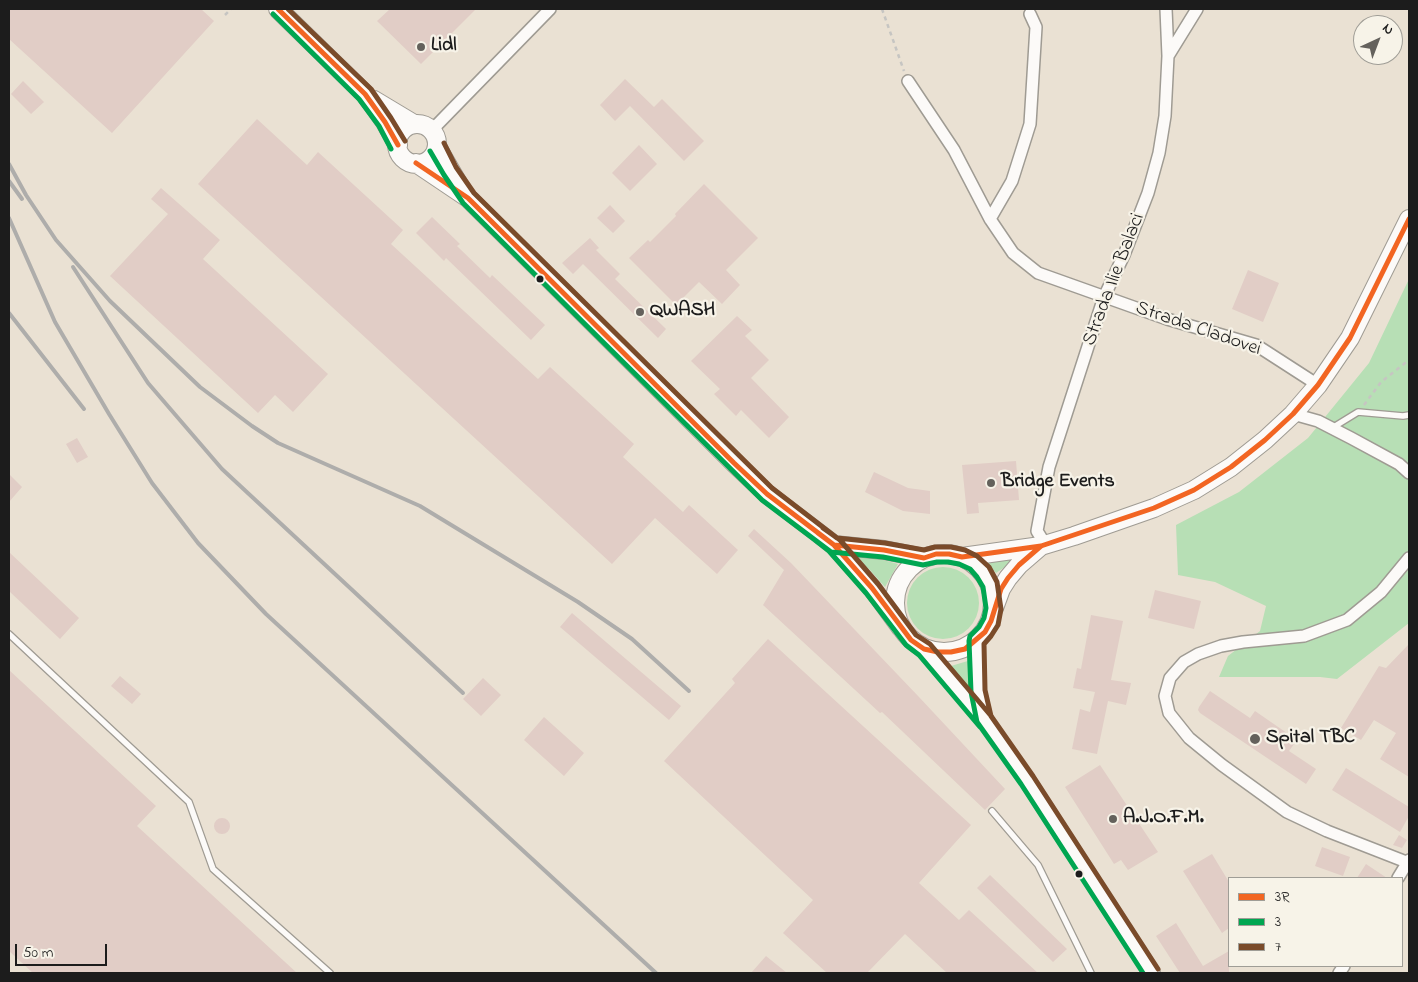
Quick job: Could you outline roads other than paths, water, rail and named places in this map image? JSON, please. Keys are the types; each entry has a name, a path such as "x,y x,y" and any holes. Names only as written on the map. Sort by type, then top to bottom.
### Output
{"main road":[{"path":"278,9 365,94 385,122 402,155 410,162 416,163 422,163 432,158 437,147 437,141 432,130 426,126 414,124 365,94"},
{"path":"398,145 398,139 404,129 414,124"},
{"path":"437,147 468,198"},
{"path":"416,163 468,198 734,463 767,494 834,546 872,588 911,640 924,649 984,719 1027,780 1152,973"},
{"path":"834,546 926,554 958,554 1043,545 1154,508 1194,490 1231,467 1265,440 1293,414 1318,385 1350,338 1409,219"},
{"path":"924,649 951,652 965,649 976,641 985,632 991,621 1001,589 1008,578 1019,565 1043,545"},
{"path":"901,628 896,612 895,596 900,580 910,567 926,554"},
{"path":"958,554 974,563 983,572 990,584 994,609"},
{"path":"976,641 978,691 984,719"}],"street":[{"path":"432,130 550,9"},
{"name":"Strada Ilie Balaci","path":"1043,545 1037,531 1050,467 1104,297 1131,237 1148,193 1157,161 1164,116 1168,56 1166,9"},
{"path":"1168,56 1196,9"},
{"path":"990,219 1012,181 1030,124 1036,27 1030,14"},
{"name":"Strada Cladovei","path":"908,81 954,150 990,219 1013,254 1038,273 1167,319 1256,345 1318,385"},
{"path":"1293,414 1318,421 1332,428 1398,464 1409,473"},
{"path":"1399,877 1409,862 1327,831 1287,812 1222,766 1188,738 1168,713 1165,696 1170,678 1184,662 1198,654 1221,646 1243,642 1304,636 1347,620 1381,592 1409,558"}],"lane":[{"path":"1332,428 1358,412 1403,416 1409,414"},
{"path":"9,634 189,802 213,869 330,973"},
{"path":"992,811 1038,865 1091,973"}],"railway":[{"path":"9,164 26,195 56,240 110,301 200,387 278,443 420,506 578,602 632,639 689,691"},
{"path":"9,181 22,199"},
{"path":"9,218 55,322 152,483 198,543 266,614 656,973"},
{"path":"73,267 148,383 222,469 463,693"},
{"path":"9,313 84,409"}],"place":[{"name":"Lidl","path":"421,47"},
{"name":"QWASH","path":"640,312"},
{"name":"Bridge Events","path":"991,483"},
{"name":"Spital TBC","path":"1255,739"},
{"name":"A.J.O.F.M.","path":"1113,819"}]}
